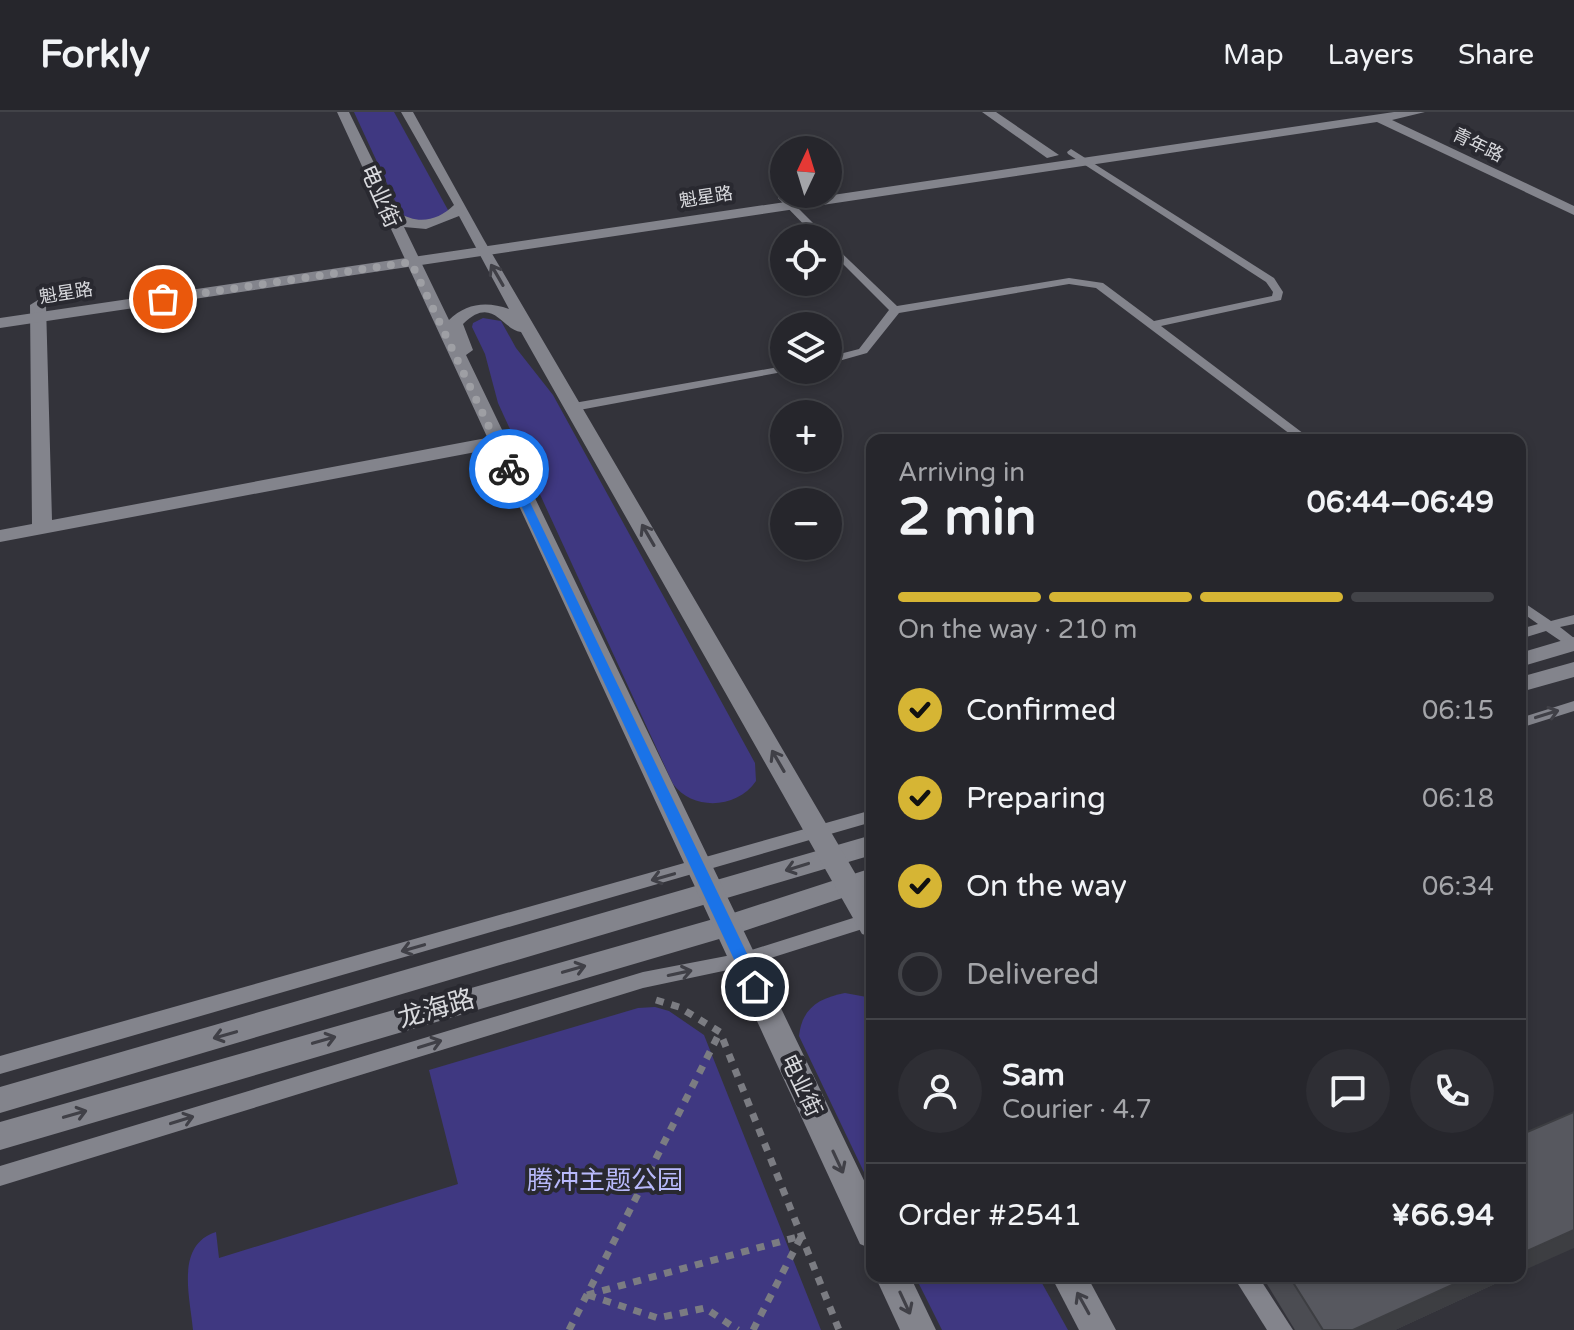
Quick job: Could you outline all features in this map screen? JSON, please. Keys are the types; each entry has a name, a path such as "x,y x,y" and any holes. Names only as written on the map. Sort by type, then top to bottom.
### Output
{"street":[{"name":"电业街","path":"343,112 408,256 866,1220"},
{"path":"407,112 480,245 818,831 833,856 860,881 866,903"},
{"path":"988,112 1052,155"},
{"path":"842,187 1332,112"},
{"name":"魁星路","path":"842,191 1085,161 1381,115 1419,112"},
{"name":"青年路","path":"1381,115 1574,201"},
{"name":"青年路","path":"1381,115 1574,211"},
{"name":"魁星路","path":"0,311 38,311 770,201"},
{"path":"389,213 401,222 428,224 452,216 461,206"},
{"path":"469,384 469,358 455,323 462,315 477,310 495,309 510,313 550,367"},
{"path":"38,311 42,528"},
{"name":"魁星路","path":"0,323 38,311"},
{"path":"0,536 497,442"},
{"path":"1526,658 1574,645"},
{"path":"1526,683 1574,669"},
{"name":"龙海路","path":"0,1100 866,847"},
{"name":"龙海路","path":"0,1136 726,926 860,881"},
{"path":"895,1282 918,1330"},
{"path":"1071,1282 1098,1330"}],"lane":[{"path":"1071,152 1270,280 1278,292 1277,298 1266,302 1154,324"},
{"path":"798,208 811,224"},
{"path":"842,257 895,310"},
{"path":"842,357 863,351 895,310 1069,281 1086,281 1099,285 1154,324 1298,434"},
{"path":"574,407 770,372"},
{"path":"1526,609 1574,645"},
{"path":"1526,632 1574,619"},
{"path":"1526,721 1574,706"},
{"path":"0,1065 866,818"},
{"path":"0,1176 643,980 742,960 866,923"},
{"path":"1249,1282 1281,1330"}],"path":[{"path":"643,1001 658,1000 679,1007 720,1032 839,1330"},
{"path":"569,1330 720,1032"},
{"path":"587,1295 801,1236"},
{"path":"753,1330 801,1236"},
{"path":"587,1295 658,1318 705,1308 738,1330"}],"green space":[{"path":"354,112 394,112 448,210 446,215 422,222 402,216"},
{"path":"483,318 501,321 516,348 553,395 755,763 756,781 738,797 715,803 703,802 682,793 673,784 498,403 485,354 472,327 473,323"},
{"path":"845,993 866,997 866,1176 799,1036 808,1011 827,998"},
{"name":"腾冲主题公园","path":"655,1007 669,1011 704,1035 821,1330 193,1330 188,1274 195,1248 203,1239 216,1232 219,1258 458,1184 429,1070 638,1008"},
{"path":"918,1282 1041,1282 1068,1330 942,1330"}],"building":[{"path":"1574,1112 1574,1230 1526,1251 1526,1132"},
{"path":"1293,1282 1459,1282 1353,1330 1323,1330"}],"way so far":[{"path":"163,299 411,262 509,469"}],"route":[{"path":"509,469 755,987"}]}
